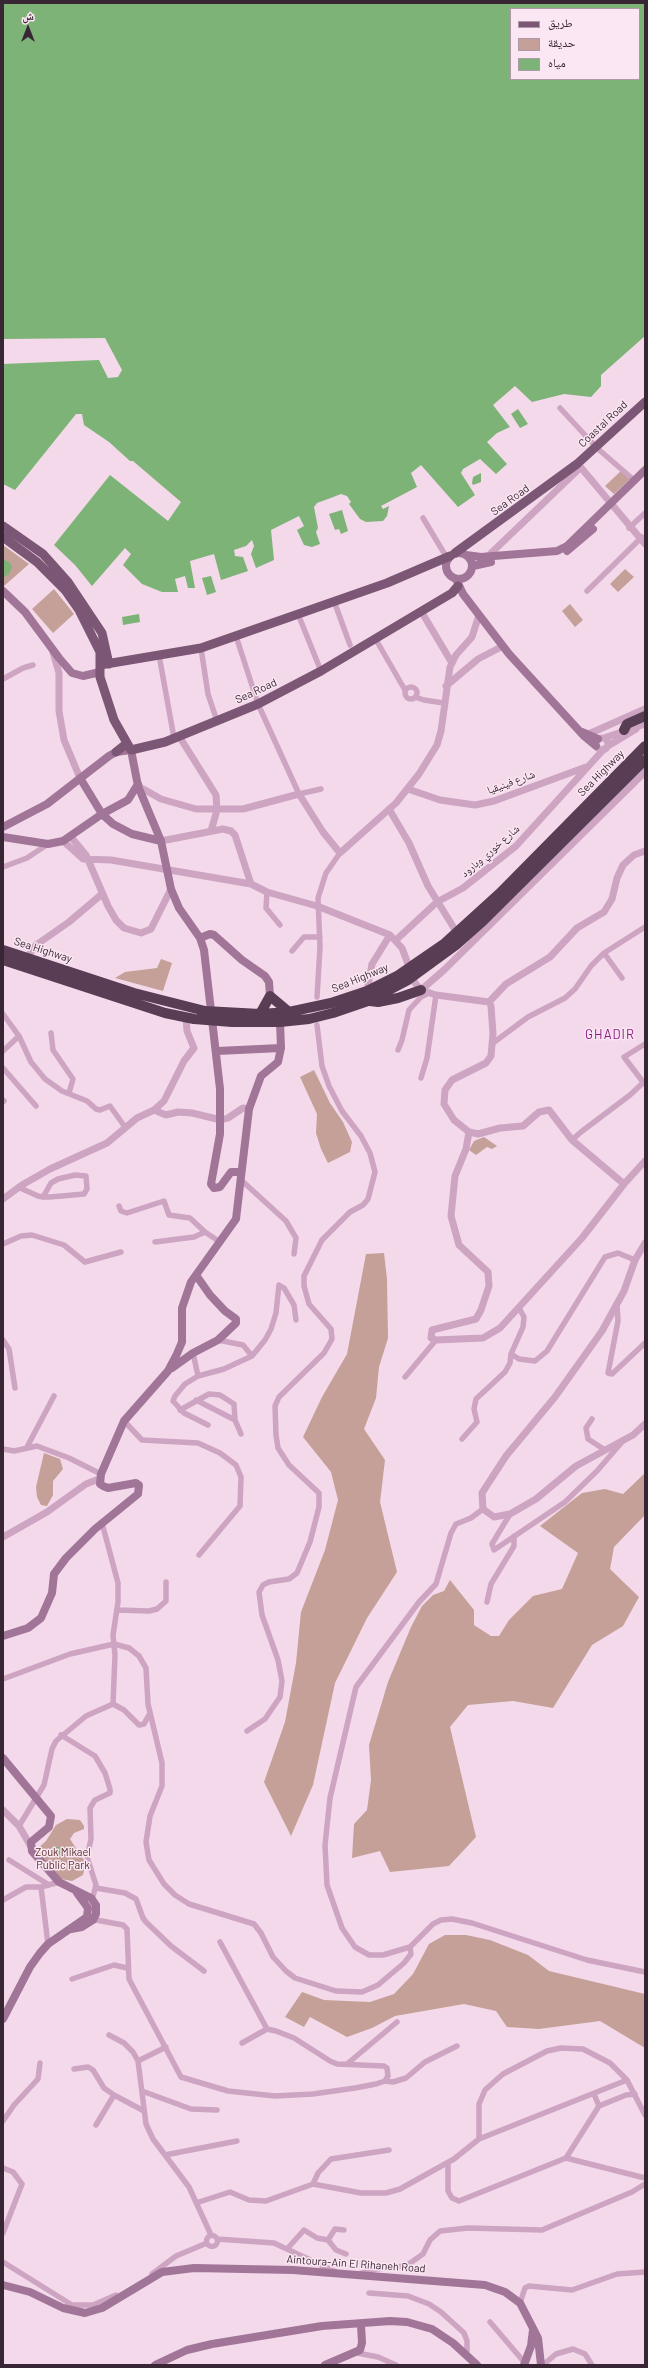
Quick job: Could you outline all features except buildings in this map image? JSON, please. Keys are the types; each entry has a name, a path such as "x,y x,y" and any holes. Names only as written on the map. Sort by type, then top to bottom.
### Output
{"highway":[{"path":"624,730 626,724 645,716"},
{"name":"Sea Highway","path":"3,950 183,1007 219,1013 260,1014 289,1012 367,996 405,972 457,933 495,898 645,746"},
{"name":"Sea Highway","path":"3,960 165,1013 186,1017 232,1022 280,1022 333,1013 428,968 469,934 513,892 645,760"},
{"path":"581,834 602,803"},
{"path":"513,892 549,865"},
{"path":"367,996 388,1000 425,990"},
{"path":"260,1014 270,996 289,1012"}],"main road":[{"name":"Coastal Road","path":"579,466 645,402"},
{"name":"Sea Road","path":"101,670 159,655 201,648 387,583 450,556 579,466"},
{"path":"613,507 645,470"},
{"path":"601,743 584,733 538,687 503,646 479,615 457,582 450,577 446,569 450,556 466,555 483,559 557,551 567,546 645,478"},
{"path":"3,526 35,554 65,590 79,610 98,646 101,670 114,720 128,747 138,785 161,841 171,889 179,908 200,938 204,950 216,1036 221,1120 218,1150 211,1184 214,1188 220,1187 231,1172 241,1176"},
{"path":"3,537 35,554"},
{"path":"466,555 472,566"},
{"path":"457,582 467,577 472,566 483,559"},
{"name":"Sea Road","path":"128,747 177,737 258,704 321,671 452,593 457,582"},
{"path":"3,591 25,612 52,650 76,675 101,670"},
{"path":"128,747 116,752 36,811 4,826 7,838 48,844 67,839 102,814 128,800 138,785"},
{"path":"80,778 102,814 125,832 161,841"},
{"path":"200,938 210,934 214,935 242,960 265,976 269,982 270,996"},
{"path":"168,1371 181,1345 182,1308 191,1282 236,1219 249,1109 261,1076 277,1063 280,1048 280,1022"},
{"path":"217,1051 280,1048"},
{"path":"3,1636 28,1628 41,1618 52,1593 56,1571 74,1549 102,1523 134,1498 139,1489 136,1483 108,1488 100,1484 100,1477 124,1421 168,1371 193,1353 218,1340 233,1328 236,1319 225,1311 210,1295 196,1275"},
{"path":"3,1758 51,1816 49,1827 34,1838 30,1845 37,1858 59,1882 92,1900 97,1909 82,1927 71,1929 48,1944 30,1967 3,2019"},
{"path":"77,1893 88,1908 90,1919"},
{"name":"Aintoura-Ain El Rihaneh Road","path":"3,2285 12,2287 63,2311 85,2314 100,2313 145,2281 162,2272 210,2267 359,2274 485,2285 505,2292 520,2303 533,2327 540,2347 542,2365"},
{"path":"156,2365 187,2350 212,2344 322,2326 361,2325 399,2321 420,2325 443,2335 477,2365"},
{"path":"325,2365 357,2353 362,2342 361,2325"},
{"path":"524,2364 532,2346 533,2327"}],"street":[{"path":"560,408 597,448 635,481"},
{"path":"579,466 630,527 642,538 645,544"},
{"name":"Sea Road","path":"483,559 579,466"},
{"path":"630,527 645,513"},
{"path":"423,518 450,556"},
{"path":"587,591 642,538"},
{"path":"334,601 350,645"},
{"path":"421,611 452,663"},
{"path":"298,614 321,671"},
{"path":"317,997 320,972 320,937 317,906 326,874 340,853 389,809 408,789 437,745 446,686 452,663 472,637 479,615"},
{"path":"236,636 258,704 299,794 323,832 340,853"},
{"path":"375,638 405,690 407,698 411,699 415,697 444,703"},
{"path":"446,686 486,654 503,646"},
{"path":"201,648 208,694 217,721"},
{"path":"52,650 59,672 60,711 64,740 80,778"},
{"path":"159,655 177,737 216,795 218,810 211,831"},
{"path":"3,679 23,668 33,665"},
{"path":"584,733 600,729 645,709"},
{"path":"601,743 624,730 642,725"},
{"path":"601,743 642,725"},
{"path":"600,729 601,743"},
{"name":"شارع خوري وبارود","path":"367,996 372,964 393,938 437,902 463,888 516,846 588,766 598,757 601,743"},
{"name":"شارع فينيقيا","path":"408,789 440,800 469,805 488,802 588,766"},
{"path":"398,1050 402,1040 409,1010 421,997 425,990 549,865 645,772"},
{"path":"138,785 161,799 186,808 218,810 253,807 322,789"},
{"path":"389,809 409,843 428,886 457,933"},
{"path":"161,841 227,829 235,835 251,884"},
{"path":"67,839 82,858 103,859 251,884 267,892 317,906 393,938 425,990 427,1058 421,1078"},
{"path":"3,867 27,858 48,844"},
{"path":"489,1002 506,984 550,957 577,928 604,912 612,900 617,878 623,865 634,855 645,851"},
{"path":"87,859 102,894 120,924 133,932 147,932 155,924 171,889"},
{"path":"243,882 248,875"},
{"path":"267,892 266,908 280,925"},
{"path":"27,958 36,945 69,922 102,894"},
{"path":"492,1043 528,1018 565,998 575,989 591,966 604,953 645,927"},
{"path":"292,951 304,937 320,937"},
{"path":"604,953 622,978"},
{"path":"425,990 489,1002"},
{"path":"489,1002 493,1011 491,1056 486,1063 452,1080 443,1096 446,1111 469,1132 478,1134 500,1128 523,1126 546,1109 553,1112 572,1140 624,1184"},
{"path":"3,1014 19,1036 27,1054 40,1074 57,1088 87,1101 98,1110 110,1106 125,1127"},
{"path":"3,1198 18,1187 50,1169 96,1149 137,1118 154,1110 167,1097 184,1061 194,1048 187,1031 186,1017"},
{"path":"247,1731 265,1719 280,1697 282,1681 278,1660 262,1615 259,1592 263,1585 269,1582 289,1579 297,1573 310,1542 319,1500 317,1491 299,1477 284,1458 276,1435 275,1406 279,1397 324,1353 332,1339 330,1329 309,1304 304,1286 304,1276 322,1240 350,1212 366,1203 371,1193 375,1172 370,1153 361,1136 342,1111 329,1086 322,1066 317,1025"},
{"path":"51,1033 53,1050 73,1079 69,1093"},
{"path":"4,1047 19,1036"},
{"path":"572,1140 630,1095 644,1081 624,1057 645,1044"},
{"path":"3,1068 36,1106"},
{"path":"154,1110 166,1115 178,1112 192,1113 221,1120 228,1118 243,1108 249,1109"},
{"path":"469,1132 466,1149 455,1176 451,1216 459,1245 488,1272 489,1286 482,1310 476,1319 432,1330 431,1338 436,1340 489,1336 500,1328 582,1238 624,1184 645,1161"},
{"path":"18,1187 30,1194 44,1196 84,1194 87,1189 86,1176 76,1175 58,1179 51,1183 44,1196"},
{"path":"241,1176 286,1221 296,1238 294,1254"},
{"path":"119,1206 121,1211 127,1213 164,1201 169,1215 190,1218 205,1232 220,1242"},
{"path":"155,1242 194,1237 205,1232"},
{"path":"3,1244 21,1236 32,1235 64,1245 85,1262 121,1252"},
{"path":"483,1509 482,1493 506,1456 556,1397 602,1331 617,1306 635,1260 645,1243"},
{"path":"511,1354 519,1359 534,1361 548,1351 605,1257 618,1253 635,1260"},
{"path":"208,1425 180,1410 173,1398 185,1384 198,1376 224,1369 252,1356 266,1340 271,1329 279,1285 284,1288 294,1305 296,1320"},
{"path":"617,1306 618,1321 608,1373 612,1374 645,1343"},
{"path":"462,1439 477,1422 474,1409 476,1399 505,1372 510,1363 511,1354 523,1327 524,1317 519,1308"},
{"path":"3,1340 9,1349 15,1388"},
{"path":"218,1340 243,1345 252,1356"},
{"path":"405,1377 436,1340"},
{"path":"193,1353 198,1376"},
{"path":"180,1410 196,1400 214,1394 231,1400 234,1404 235,1420 242,1434"},
{"path":"27,1447 54,1396"},
{"path":"196,1400 235,1420"},
{"path":"592,1419 586,1428 588,1439 605,1450"},
{"path":"124,1421 142,1440 198,1443 220,1453 236,1465 241,1477 240,1506 199,1555"},
{"path":"510,1514 496,1536 492,1548 496,1550 514,1536 565,1502 624,1441 645,1424"},
{"path":"483,1509 494,1517 510,1514 536,1499 576,1466 624,1441"},
{"path":"3,1449 14,1452 27,1447 43,1448 74,1460 100,1477"},
{"path":"3,1537 47,1512 86,1484 100,1477"},
{"path":"483,1509 471,1518 456,1524 451,1533 436,1584 420,1602 356,1687 330,1798 325,1845 327,1884 342,1928 356,1947 369,1955 383,1955 410,1947 433,1924 441,1920 452,1919 472,1923 489,1930 587,1960 645,1972"},
{"path":"102,1523 118,1577 114,1644 113,1704"},
{"path":"487,1602 491,1584 514,1546 514,1536"},
{"path":"117,1610 157,1609 166,1601 166,1582"},
{"path":"3,1679 70,1654 114,1644 129,1648 139,1656 144,1664 150,1713 162,1763 162,1786 148,1828 147,1851 155,1872 175,1895 189,1904 254,1924 261,1933 273,1957 286,1971 295,1978 336,1991 362,1992 378,1985 404,1963 411,1954 410,1947"},
{"path":"113,1704 124,1710 139,1725 144,1724 150,1713"},
{"path":"18,1826 39,1794 46,1779 52,1749 61,1735 86,1716 113,1704"},
{"path":"61,1735 95,1756 105,1773 110,1789 110,1793 95,1800 90,1808 91,1839 87,1862 96,1888 92,1900"},
{"path":"3,1810 18,1826 30,1845"},
{"path":"9,1860 49,1885"},
{"path":"3,1900 26,1887 41,1887 59,1882"},
{"path":"41,1887 48,1944"},
{"path":"96,1888 125,1893 136,1899 142,1918 171,1946 204,1971"},
{"path":"90,1919 126,1927 128,1933 127,1968 129,1979 166,2046 181,2077 228,2091 258,2095 293,2096 355,2088 384,2081 393,2082 406,2078 425,2062 457,2046"},
{"path":"220,1942 267,2029 294,2038 330,2061 347,2064 384,2066 388,2072 384,2081"},
{"path":"72,1979 114,1966 127,1968"},
{"path":"347,2064 397,2022"},
{"path":"242,2043 267,2029"},
{"path":"109,2035 124,2043 133,2052 138,2061 144,2111 149,2132 189,2187 211,2236 217,2239 268,2241 338,2273"},
{"path":"138,2061 166,2046"},
{"path":"479,2139 479,2104 485,2090 507,2071 547,2051 561,2048 584,2049 610,2063 627,2080 645,2115"},
{"path":"3,2121 14,2105 38,2079 40,2063"},
{"path":"74,2069 88,2067 93,2070 104,2088 144,2111"},
{"path":"196,2203 230,2192 249,2200 266,2201 312,2184 361,2193 386,2193 400,2189 448,2163 479,2139 627,2080"},
{"path":"142,2091 191,2109 217,2110"},
{"path":"594,2094 599,2106"},
{"path":"566,2158 599,2106 626,2095 635,2094"},
{"path":"96,2125 114,2095"},
{"path":"165,2154 237,2140"},
{"path":"573,2146 574,2154 578,2160"},
{"path":"312,2184 318,2173 331,2159 389,2150"},
{"path":"448,2163 448,2191 452,2198 458,2201 566,2158 645,2178"},
{"path":"3,2168 13,2172 22,2184 3,2233"},
{"path":"359,2274 376,2269 406,2266 423,2254 430,2240 440,2231 468,2228 542,2230 632,2192 645,2184"},
{"path":"328,2240 335,2229 344,2230"},
{"path":"287,2249 302,2230 306,2230 318,2238 328,2240 336,2250 346,2254"},
{"path":"207,2243 208,2237 211,2236"},
{"path":"145,2281 176,2256 207,2243 213,2246 216,2244 217,2239"},
{"path":"3,2262 72,2305 94,2306 118,2294 126,2294"},
{"path":"520,2303 525,2288 529,2286 556,2287 572,2290 617,2274 645,2272"},
{"path":"370,2293 408,2296 429,2304 441,2312 466,2337 467,2350 465,2354"},
{"path":"490,2322 524,2364"},
{"path":"542,2365 556,2354 573,2348 585,2354 592,2365"},
{"path":"357,2353 378,2357 396,2365"}],"green space":[{"path":"622,470 630,479 614,494 605,486"},
{"path":"3,545 29,564 4,586 3,586"},
{"path":"625,569 634,577 618,592 610,584"},
{"path":"54,589 74,614 53,633 32,609"},
{"path":"570,604 583,620 575,627 562,611"},
{"path":"161,959 172,963 163,991 115,978 125,972 157,968"},
{"path":"314,1070 330,1103 343,1122 352,1142 350,1152 328,1163 321,1149 316,1133 317,1114 300,1077"},
{"path":"484,1137 497,1146 492,1149 487,1147 476,1155 469,1150 474,1141"},
{"path":"384,1253 387,1279 388,1338 379,1367 376,1398 364,1429 385,1460 380,1502 397,1572 367,1618 335,1683 313,1785 291,1836 264,1782 285,1722 296,1663 301,1612 325,1550 338,1500 331,1472 303,1437 322,1397 347,1354 366,1254"},
{"path":"44,1453 60,1459 63,1469 53,1481 53,1495 47,1506 41,1505 37,1497 36,1487"},
{"path":"645,1473 645,1515 614,1547 610,1569 639,1597 623,1626 592,1645 553,1708 513,1701 468,1705 450,1727 476,1837 449,1866 390,1872 380,1851 352,1858 354,1824 367,1810 371,1780 369,1745 388,1682 411,1627 422,1606 433,1595 444,1591 450,1580 474,1610 474,1625 491,1636 499,1636 509,1620 533,1596 562,1589 578,1553 540,1526 582,1493 605,1489 623,1494"},
{"name":"Zouk Mikael Public Park","path":"67,1819 80,1820 84,1826 84,1829 74,1833 70,1839 84,1860 85,1866 83,1875 72,1881 61,1879 46,1864 37,1849 46,1841 56,1825"},
{"path":"445,1935 466,1935 490,1940 528,1955 549,1971 645,1994 645,2048 600,2021 539,2029 507,2027 496,2011 464,2004 395,2016 372,2028 347,2037 310,2017 304,2027 285,2017 302,1992 324,2000 370,2002 394,1994 413,1974 429,1944"}],"water":[{"path":"3,3 645,3 645,336 601,375 601,386 591,397 564,394 532,402 515,386 493,405 510,427 497,433 487,442 507,464 496,474 480,459 463,469 461,473 475,495 458,507 421,465 411,473 417,487 381,506 383,509 389,506 387,516 383,521 366,522 360,519 349,504 351,502 347,496 341,494 317,503 314,507 318,528 316,532 320,544 312,547 304,545 297,530 304,526 299,516 271,530 274,560 256,568 251,554 254,546 252,540 246,546 234,550 235,556 243,557 248,571 221,580 214,554 190,561 195,588 188,588 185,576 175,579 178,592 162,592 142,584 123,565 131,554 125,548 92,586 75,565 54,545 110,475 168,521 181,502 133,461 130,461 109,442 84,425 82,414 76,414 15,490 3,484 3,364 99,360 108,378 118,377 122,370 105,338 3,339"},
{"path":"518,409 528,424 520,428 511,414"},
{"path":"481,473 481,482 473,485 473,477"},
{"path":"342,510 348,531 341,534 339,529 335,530 329,514"},
{"path":"3,559 9,562 12,567 9,574 4,577"},
{"path":"211,576 216,592 207,595 202,578"},
{"path":"139,614 140,622 123,625 122,617"},
{"path":"58,1847 63,1852 58,1857 53,1852"}],"district":[{"name":"GHADIR","path":"610,1035"}]}
